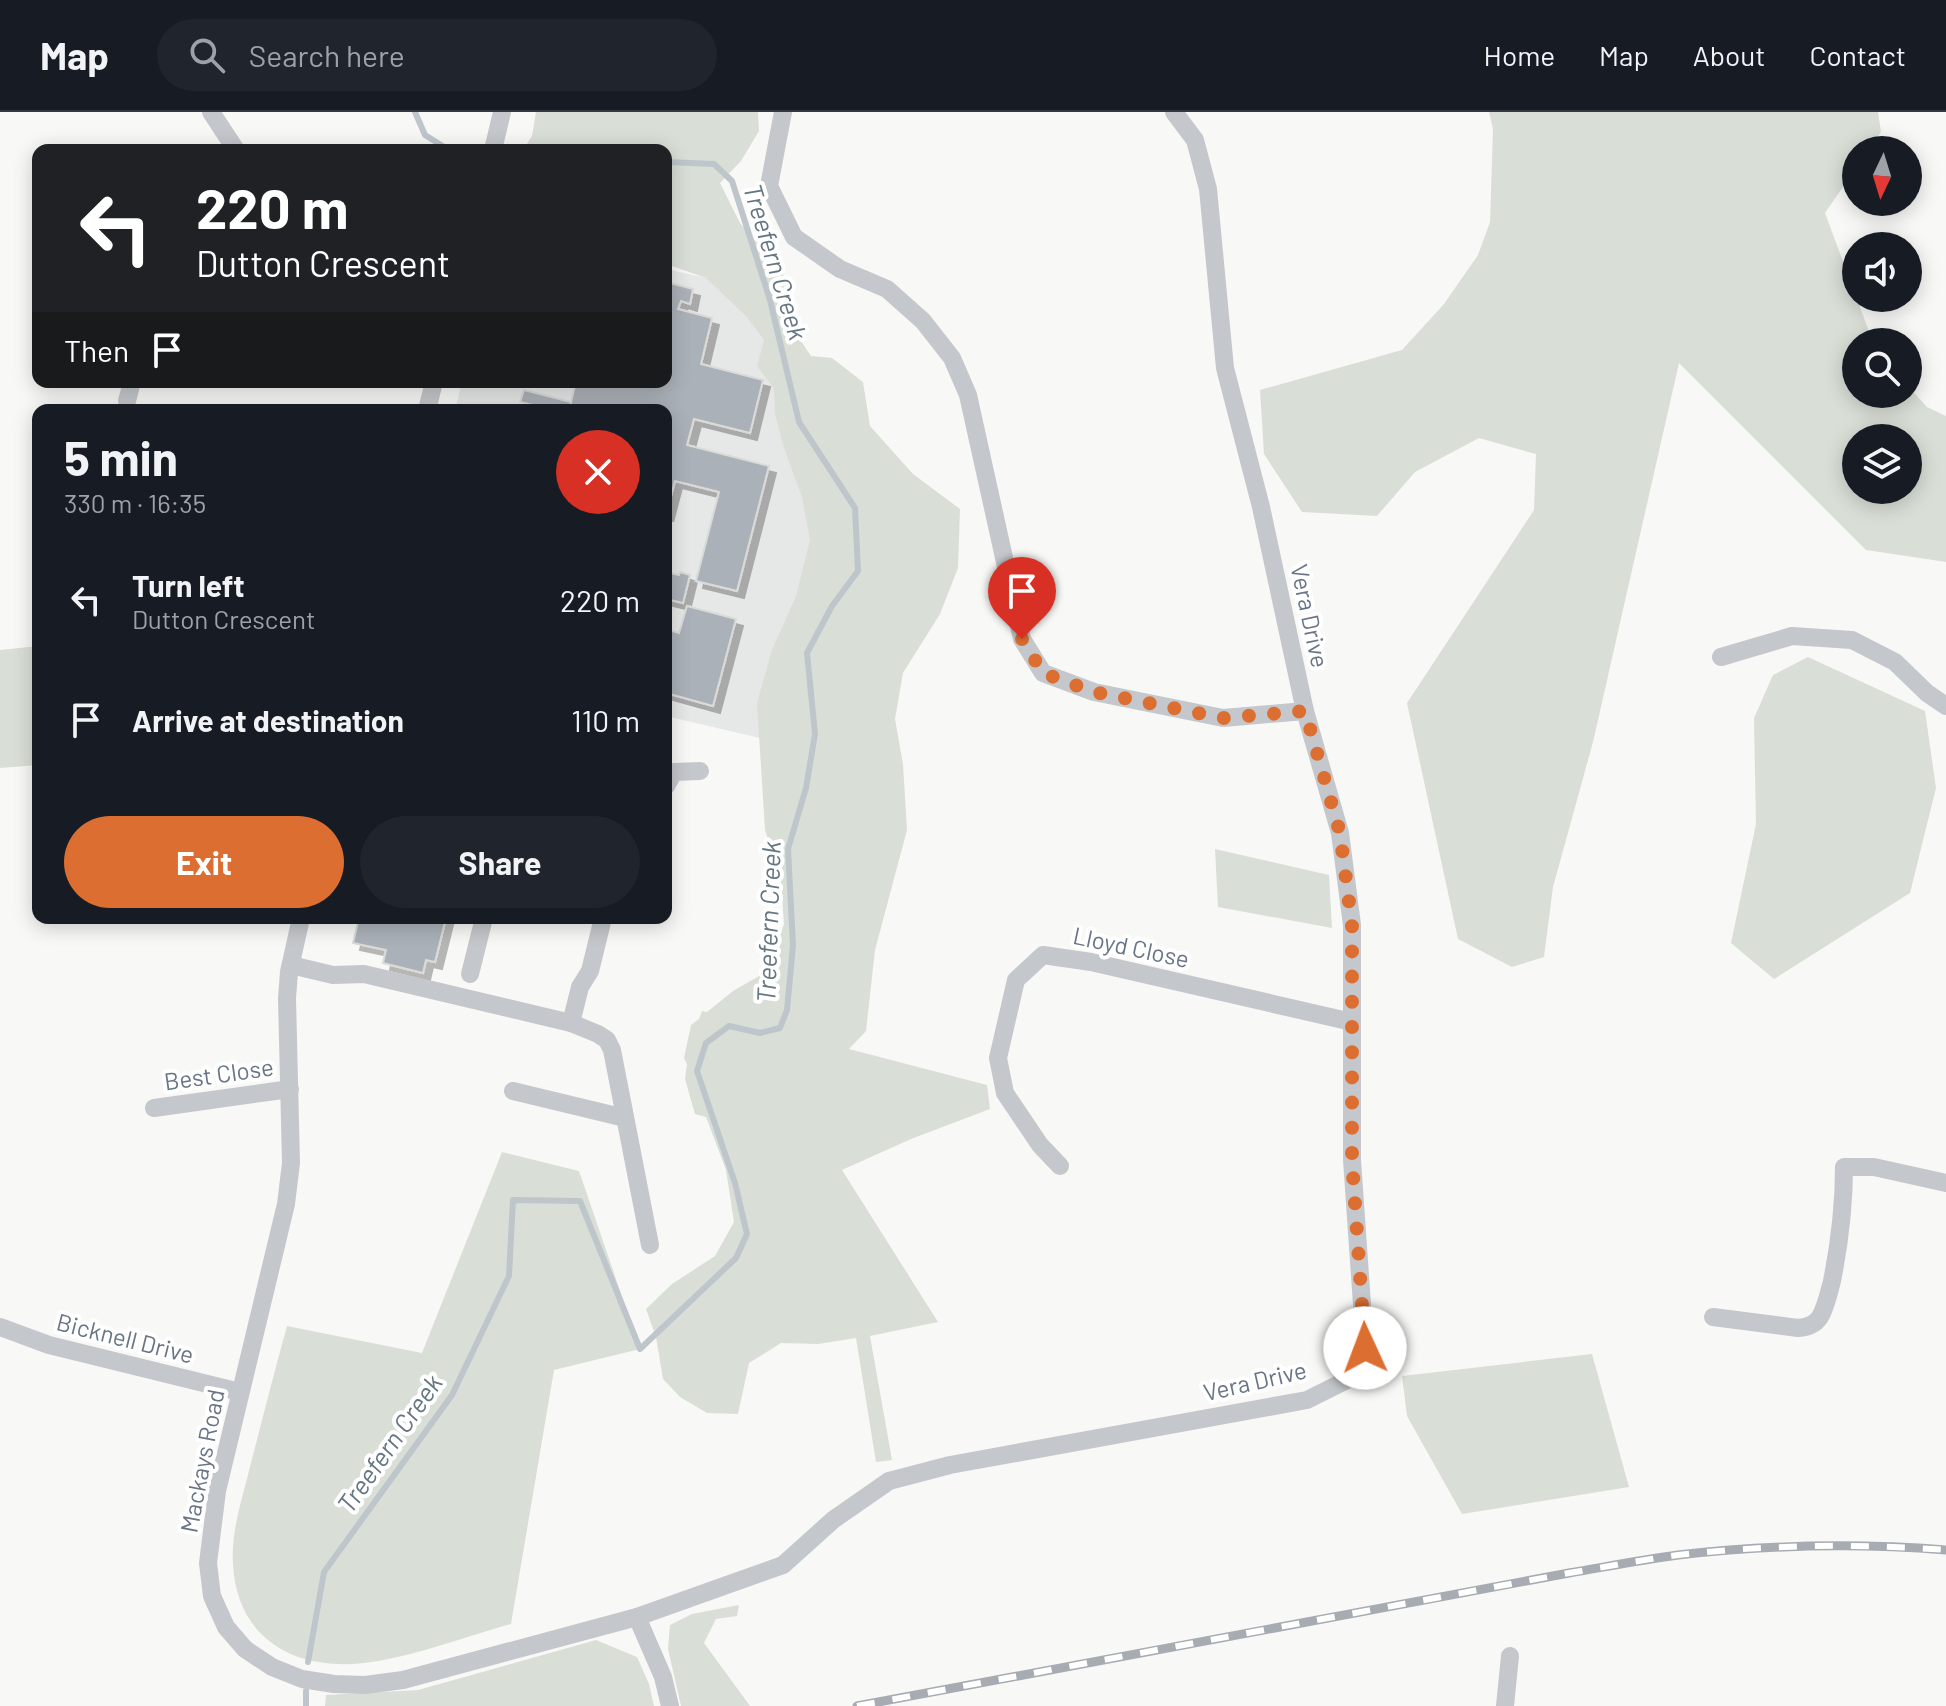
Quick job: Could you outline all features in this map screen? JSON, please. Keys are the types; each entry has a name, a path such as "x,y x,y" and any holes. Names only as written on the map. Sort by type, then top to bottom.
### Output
{"street":[{"path":"211,112 232,144"},
{"path":"494,144 502,112"},
{"path":"783,112 769,186 794,237 840,269 887,289 923,321 952,358 968,395 1022,639 1043,673 1094,692 1223,718 1305,711"},
{"name":"Vera Drive","path":"637,1617 783,1565 833,1520 889,1481 950,1465 1307,1400 1351,1378 1365,1348 1352,1160 1352,925 1340,833 1305,711 1261,507 1225,368 1208,189 1195,140 1174,112"},
{"path":"127,401 130,388"},
{"path":"1721,657 1792,636 1852,640 1895,662 1927,693 1946,706"},
{"path":"672,776 674,772 700,771"},
{"name":"Mackays Road","path":"300,924 287,998 291,1163 286,1204 211,1525 208,1563 212,1596 226,1627 245,1649 272,1667 302,1679 365,1685 403,1680 637,1617"},
{"path":"470,974 482,924"},
{"path":"571,1023 580,987 590,971 602,924"},
{"name":"Lloyd Close","path":"1060,1166 1040,1145 1005,1093 998,1058 1016,980 1043,955 1091,962 1352,1022"},
{"path":"291,965 333,975 364,974 571,1023 607,1040 612,1050 650,1245"},
{"name":"Best Close","path":"154,1108 290,1089"},
{"path":"513,1091 625,1118"},
{"path":"1713,1317 1798,1328 1809,1327 1820,1318 1839,1247 1844,1211 1844,1167 1874,1167 1946,1183"},
{"name":"Bicknell Drive","path":"0,1327 49,1345 240,1392"},
{"path":"637,1617 663,1677 670,1706"},
{"path":"1505,1706 1510,1656"}],"shaded area":[{"path":"536,112 758,112 759,131 741,161 720,183 740,223 779,267 792,290 795,332 811,356 832,358 863,382 870,426 913,474 960,509 958,568 940,614 903,673 895,719 903,764 907,830 875,950 866,1031 849,1049 987,1085 990,1109 842,1170 938,1322 870,1336 892,1460 876,1462 856,1338 818,1344 781,1343 749,1363 738,1414 707,1413 680,1397 663,1379 656,1337 646,1309 672,1284 715,1256 734,1222 726,1170 706,1117 695,1114 685,1079 687,1064 684,1058 691,1025 699,1019 702,1011 707,1012 733,991 768,971 784,924 781,879 765,830 757,703 772,650 796,596 810,540 802,497 775,414 774,389 757,366 764,340 746,316 706,278 672,266 672,144 527,144 532,136"},
{"path":"1489,112 1878,112 1881,132 1878,136 1842,136 1842,188 1825,213 1842,259 1842,312 1862,312 1868,328 1842,328 1842,408 1922,408 1922,401 1946,416 1946,562 1866,550 1679,363 1593,742 1553,887 1544,957 1512,967 1458,939 1407,703 1534,510 1536,454 1479,438 1415,472 1377,516 1302,512 1264,454 1260,390 1402,350 1444,304 1478,255 1490,222 1493,129"},
{"path":"672,270 770,292 836,492 773,741 672,717 672,404 456,404 460,388 672,388"},
{"path":"32,647 32,765 0,768 0,650"},
{"path":"1808,657 1925,711 1936,788 1910,893 1774,979 1731,943 1756,824 1754,718 1773,675"},
{"path":"1215,849 1329,875 1332,928 1218,907"},
{"path":"502,1152 579,1171 640,1349 554,1370 511,1624 420,1651 364,1663 338,1664 293,1655 257,1630 245,1611 237,1589 233,1563 238,1515 287,1326 422,1353"},
{"path":"1592,1354 1629,1487 1462,1514 1407,1416 1402,1376"},
{"path":"739,1605 737,1616 716,1619 704,1643 750,1706 681,1706 668,1649 670,1625 692,1614"},
{"path":"596,1640 637,1657 649,1684 654,1706 325,1706 326,1695 418,1690"}],"building":[{"path":"672,284 693,289 690,304 681,301 678,309 712,318 701,364 763,380 750,433 694,419 687,445 769,466 737,591 696,581 719,492 675,481 672,492 672,404 570,404 574,388 672,388"},
{"path":"524,390 571,402 528,404 520,402"},
{"path":"672,573 690,575 683,603 672,600"},
{"path":"687,606 736,619 713,706 672,695 672,631 679,633"},
{"path":"358,924 444,924 435,962 426,960 423,973 383,963 386,950 353,943"}],"waterway":[{"name":"Treefern Creek","path":"415,112 425,135 439,144"},
{"name":"Treefern Creek","path":"308,1662 324,1572 452,1395 509,1276 513,1200 580,1201 640,1349 736,1258 747,1234 735,1183 697,1071 706,1043 729,1026 760,1033 780,1028 787,1010 793,945 788,849 806,788 815,734 807,653 832,606 858,571 855,508 799,422 770,300 732,181 714,164 672,162"},
{"name":"Treefern Creek","path":"306,1691 306,1706"}],"railway":[{"path":"857,1706 1664,1557 1812,1546 1946,1550"}],"route":[{"path":"1022,639 1043,673 1094,692 1223,718 1305,711 1340,833 1352,925 1352,1160 1365,1348"}]}
